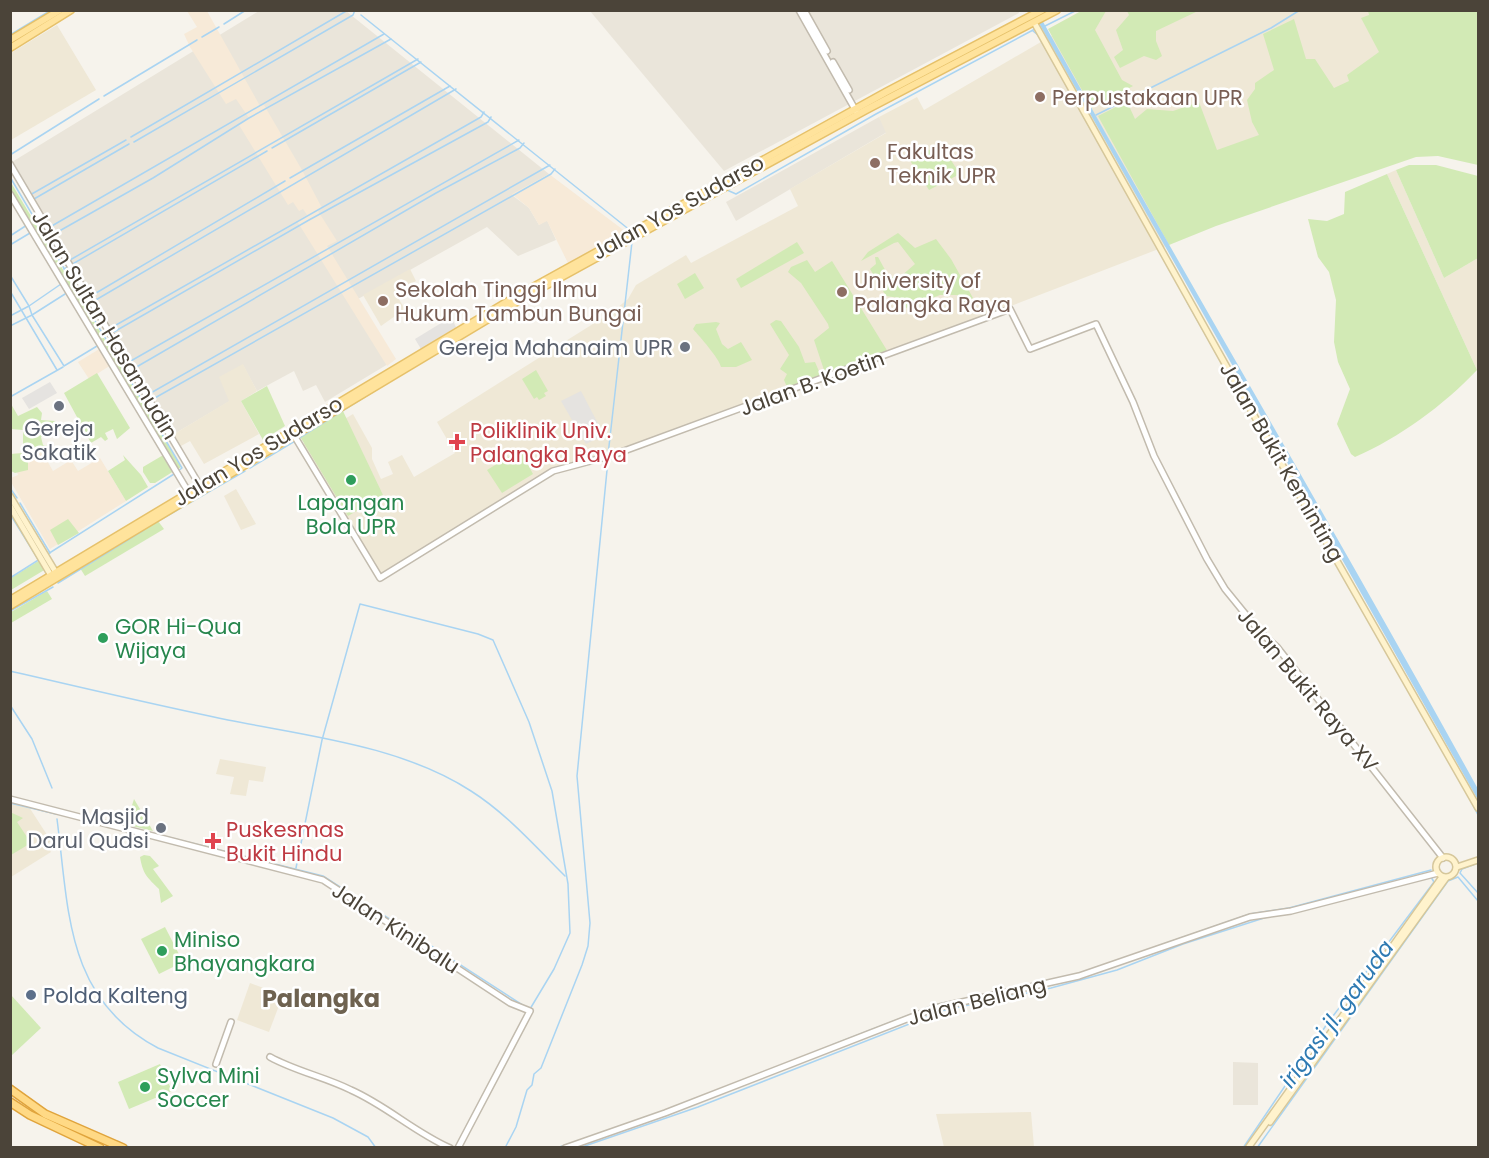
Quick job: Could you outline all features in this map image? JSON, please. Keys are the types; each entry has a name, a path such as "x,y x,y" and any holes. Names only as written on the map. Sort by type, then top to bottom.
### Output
{"highway":[{"path":"10,1089 45,1114 123,1148"},
{"path":"12,1104 22,1099"},
{"path":"12,1104 47,1124 100,1148"}],"main road":[{"path":"10,40 60,10"},
{"path":"10,48 71,10"},
{"name":"Jalan Yos Sudarso","path":"987,43 1038,25 1057,10"},
{"name":"Jalan Yos Sudarso","path":"10,600 55,576 244,464 510,303 634,233 987,43 1034,13"},
{"name":"Jalan Bukit Keminting","path":"1038,25 1086,116 1479,808"},
{"name":"Jalan Yos Sudarso","path":"107,545 200,486 295,437 510,303"},
{"path":"10,496 43,557"},
{"path":"10,506 55,576"},
{"name":"Jalan Yos Sudarso","path":"10,606 55,576"},
{"path":"1442,876 1436,864 1443,858 1453,860 1457,867"},
{"path":"1442,876 1453,876 1457,867 1479,860"},
{"path":"1250,1148 1442,876"}],"street":[{"path":"799,10 824,50"},
{"path":"804,10 858,111"},
{"name":"Jalan Sultan Hasannudin","path":"10,164 200,486"},
{"path":"10,194 189,493"},
{"name":"Jalan B. Koetin","path":"295,437 380,579 553,471 613,455 1010,309 1030,349"},
{"name":"Jalan Bukit Raya XV","path":"1030,349 1096,324 1134,405 1146,438 1225,589 1262,636 1277,647 1443,858"},
{"name":"Jalan Kinibalu","path":"10,799 323,880 510,1004 530,1011 458,1148"},
{"name":"Jalan Beliang","path":"565,1148 665,1113 935,1008 1080,976 1237,921 1291,911 1362,892 1442,876"},
{"path":"216,1064 231,1022"},
{"path":"270,1057 351,1089 391,1111 425,1136 450,1148"}],"shaded area":[{"path":"1018,10 1019,13 724,171 590,11"},
{"path":"187,11 207,11 260,106 264,105 302,170 322,208 318,211 337,241 327,246 396,359 387,366 297,221 307,215 303,209 299,211 293,202 288,205 239,125 249,118 236,99 226,104 190,47 184,34 197,27"},
{"path":"259,11 346,11 549,174 512,195 529,208 539,225 547,220 556,240 518,256 487,227 358,299 393,361 325,402 316,385 303,391 294,371 257,391 243,365 230,401 174,434 12,162"},
{"name":"University of Palangka Raya","path":"1094,11 1415,11 1403,56 1150,209 1169,245 894,351 600,456 558,467 381,576 303,444 353,414 372,448 372,459 381,479 393,474 388,462 402,455 414,477 455,453 437,422 612,312 628,299 636,285 686,255 691,263 798,206 790,189 886,133 879,117 917,97 924,110"},
{"path":"57,25 96,90 11,140 11,53"},
{"path":"879,117 887,132 736,221 726,202"},
{"path":"1396,170 1444,278 1478,258 1477,370 1387,174"},
{"path":"549,174 626,232 568,263 547,221 539,225 529,208 512,194"},
{"name":"Sekolah Tinggi Ilmu Hukum Tambun Bungai","path":"410,269 416,281 395,293 405,309 381,326 363,295"},
{"path":"451,317 456,327 421,349 415,339"},
{"path":"101,348 111,365 89,379 78,362"},
{"path":"243,364 257,391 241,401 259,434 204,464 190,441 181,446 174,434 229,401 219,377"},
{"path":"50,382 57,393 29,409 22,398"},
{"path":"581,391 604,435 586,444 561,401"},
{"path":"38,445 53,471 71,460 78,471 100,458 126,501 50,549 11,482 11,478 18,475 11,454 23,453"},
{"path":"236,489 256,524 241,530 224,496"},
{"path":"220,759 266,767 263,782 249,780 246,796 230,794 234,777 216,774"},
{"path":"10,802 29,807 51,841 47,844 51,852 11,877"},
{"path":"250,983 283,995 269,1032 237,1020"},
{"path":"1233,1062 1258,1063 1258,1105 1233,1105"},
{"path":"1031,1112 1034,1147 944,1147 936,1114"}],"green space":[{"path":"1081,11 1106,11 1095,30 1122,80 1133,86 1092,108 1048,29"},
{"path":"1127,11 1198,11 1156,31 1156,41 1162,56 1156,60 1144,56 1120,68 1114,57 1123,50 1116,30 1129,15"},
{"path":"1368,11 1478,11 1478,165 1438,156 1416,157 1216,226 1169,245 1098,116 1120,105 1129,106 1135,119 1147,109 1173,111 1199,102 1217,150 1259,135 1252,122 1247,100 1255,89 1255,83 1274,70 1263,34 1294,19 1306,59 1315,59 1334,88 1349,81 1347,75 1379,52 1361,18 1369,15"},
{"path":"936,147 943,148 960,174 929,190 909,159"},
{"path":"1409,165 1436,165 1478,176 1478,258 1444,278 1396,170"},
{"path":"1387,174 1477,370 1420,420 1355,457 1351,454 1337,424 1350,389 1338,362 1334,342 1336,300 1329,272 1318,257 1308,219 1327,221 1344,214 1345,192"},
{"path":"10,181 181,467 177,470 11,193"},
{"path":"898,233 915,248 936,239 951,259 973,298 964,303 957,295 940,295 906,308 899,298 886,296 870,269 876,264 875,257 878,257 889,277 900,277 915,264 898,242 861,261 868,252"},
{"path":"797,242 804,253 741,288 736,279"},
{"path":"807,260 815,272 832,261 888,352 843,370 825,373 814,340 829,328 828,324 801,283 788,272 791,267"},
{"path":"695,273 704,288 685,299 677,284"},
{"path":"776,320 781,321 799,347 805,363 815,362 821,376 787,387 784,380 787,374 780,369 789,355 770,324"},
{"path":"720,323 716,329 722,344 728,349 741,342 752,360 736,367 721,367 713,353 693,329 696,324"},
{"path":"536,370 548,391 544,393 546,396 539,400 537,397 534,399 522,379"},
{"path":"97,373 130,428 117,439 113,429 105,433 108,439 105,441 101,437 91,443 64,393"},
{"path":"267,386 285,426 263,440 241,401"},
{"path":"11,404 18,416 37,407 42,413 41,420 55,421 61,431 41,437 43,445 51,446 52,452 46,456 39,451 28,460 28,470 15,473 11,471 11,454 23,453 23,430 11,429"},
{"name":"Lapangan Bola UPR","path":"342,409 383,495 348,516 299,435"},
{"path":"520,450 533,474 502,493 487,470"},
{"path":"165,454 174,471 155,483 150,483 143,472 143,467"},
{"path":"123,455 141,475 148,487 126,501 108,471 125,460"},
{"path":"68,519 79,533 58,545 50,530"},
{"path":"158,521 164,529 85,576 80,568"},
{"path":"40,560 46,569 11,590 11,578"},
{"path":"47,591 52,599 11,623 11,612"},
{"path":"134,799 153,831 128,825 127,821"},
{"path":"10,812 23,818 17,822 31,843 11,855"},
{"path":"150,856 159,866 153,869 173,896 161,903 159,889 144,872 140,857"},
{"name":"Miniso Bhayangkara","path":"165,927 183,962 159,974 141,939"},
{"path":"11,995 41,1028 11,1056"},
{"name":"Sylva Mini Soccer","path":"160,1064 172,1091 129,1109 118,1082"}],"water":[{"path":"1032,11 1037,11 1369,594 1478,789 1478,800"}],"waterway":[{"path":"224,24 246,10"},
{"path":"131,137 348,10"},
{"path":"134,142 353,15 355,10"},
{"path":"1045,26 1077,10"},
{"path":"1096,115 1271,28 1300,10"},
{"path":"10,35 48,12"},
{"path":"361,15 631,231"},
{"path":"202,37 219,27"},
{"path":"727,190 736,194 876,114 1035,29"},
{"path":"1033,31 1038,35 1123,187"},
{"path":"50,227 384,34"},
{"path":"54,234 153,178 249,118 391,39"},
{"path":"104,96 197,40"},
{"path":"70,260 418,59"},
{"path":"272,148 421,62"},
{"path":"290,178 450,86"},
{"path":"94,301 456,89"},
{"path":"10,155 99,99"},
{"path":"109,329 481,117 484,112"},
{"path":"112,333 309,220 488,122 491,117"},
{"path":"30,195 126,140"},
{"path":"129,362 519,140"},
{"path":"133,369 436,193 520,148 524,143"},
{"path":"34,199 129,144"},
{"path":"64,269 267,151"},
{"path":"142,398 550,165"},
{"path":"153,399 551,174 555,169"},
{"path":"10,177 182,468 178,471"},
{"path":"91,296 285,181"},
{"path":"669,221 683,214"},
{"path":"10,236 27,225"},
{"path":"10,245 30,233"},
{"path":"608,455 632,242"},
{"path":"10,275 29,306 61,284"},
{"path":"10,291 57,370"},
{"path":"65,294 32,315 64,366 97,346"},
{"path":"1187,302 1220,360"},
{"path":"10,316 29,306 32,315 10,326"},
{"path":"10,397 63,367"},
{"path":"299,438 379,388"},
{"path":"250,468 295,441"},
{"path":"505,1148 516,1127 534,1074 541,1068 588,946 590,923 577,776 608,460"},
{"path":"148,527 245,471"},
{"path":"10,578 174,474"},
{"path":"10,488 17,498"},
{"path":"20,503 50,553"},
{"path":"10,514 38,559"},
{"path":"58,583 144,530"},
{"path":"10,611 53,587"},
{"path":"296,868 322,740 360,604 478,634 493,640 529,722 552,791 568,884 570,933 554,969 530,1009"},
{"path":"10,671 201,714 354,745 415,763 471,791 496,809 565,876"},
{"path":"10,705 32,739 52,788"},
{"path":"1469,797 1478,815"},
{"path":"10,803 56,814"},
{"path":"57,819 70,919 77,949 88,978 105,1004 127,1028 158,1048 333,1118 368,1137 376,1148"},
{"path":"112,823 323,876 524,1006"},
{"path":"1478,863 1462,869 1460,873 1478,893"},
{"path":"1158,946 1250,914 1289,908 1431,870"},
{"name":"irigasi jl. garuda","path":"1243,1148 1327,1024 1434,882 1431,877"},
{"path":"1257,1148 1448,881 1458,877 1478,901"},
{"path":"1286,914 1377,891"},
{"path":"579,1148 698,1107 945,1010 1051,988 1117,970 1183,944 1267,917"},
{"path":"832,1045 935,1005 949,1002"},
{"path":"10,1084 14,1087"},
{"path":"63,1118 99,1134"},
{"path":"556,1148 581,1140"},
{"path":"117,1141 131,1148"}],"place":[{"name":"Perpustakaan UPR","path":"1040,97"},
{"name":"Fakultas Teknik UPR","path":"875,163"},
{"name":"University of Palangka Raya","path":"842,292"},
{"name":"Sekolah Tinggi Ilmu Hukum Tambun Bungai","path":"383,301"},
{"name":"Gereja Mahanaim UPR","path":"685,347"},
{"name":"Gereja Sakatik","path":"59,406"},
{"name":"Poliklinik Univ. Palangka Raya","path":"457,442"},
{"name":"Lapangan Bola UPR","path":"351,480"},
{"name":"GOR Hi-Qua Wijaya","path":"103,638"},
{"name":"Masjid Darul Qudsi","path":"161,828"},
{"name":"Puskesmas Bukit Hindu","path":"213,841"},
{"name":"Miniso Bhayangkara","path":"162,951"},
{"name":"Polda Kalteng","path":"31,995"},
{"name":"Sylva Mini Soccer","path":"145,1087"}],"district":[{"name":"Palangka","path":"321,998"}]}
